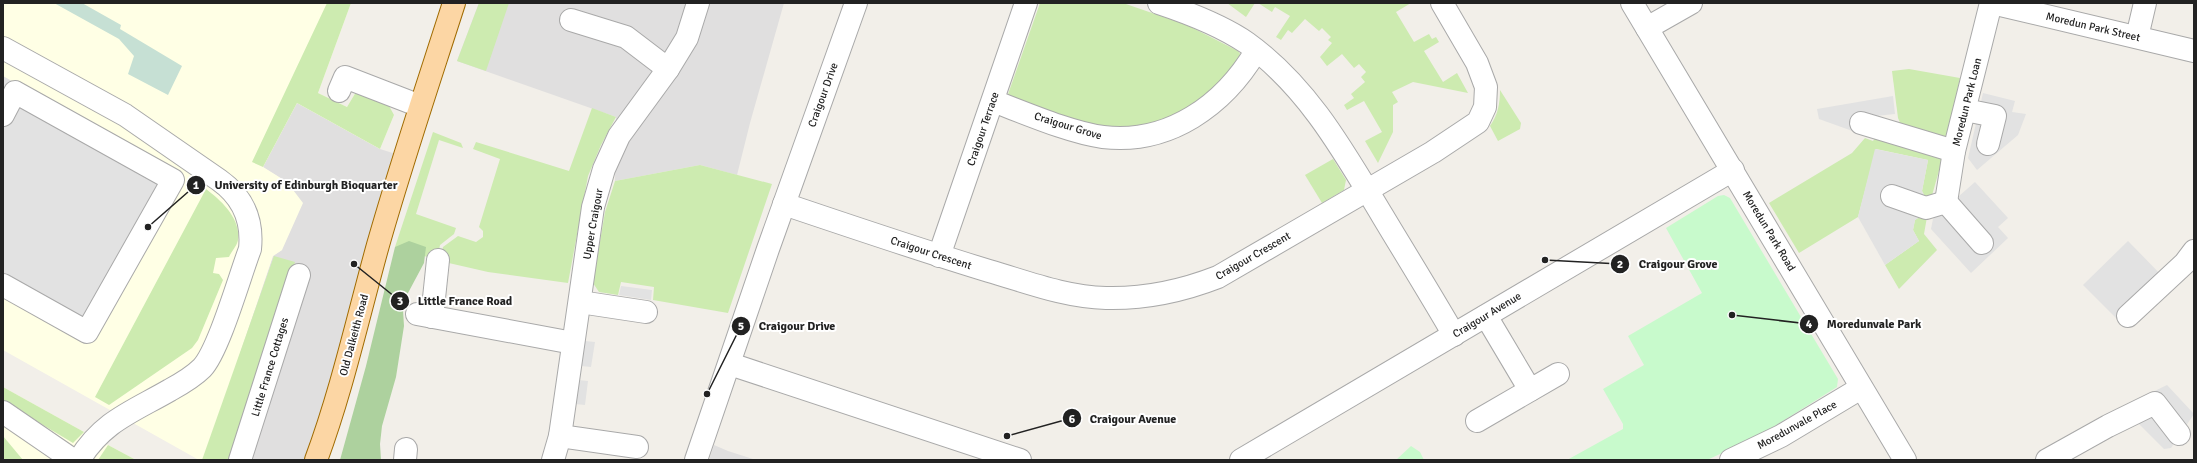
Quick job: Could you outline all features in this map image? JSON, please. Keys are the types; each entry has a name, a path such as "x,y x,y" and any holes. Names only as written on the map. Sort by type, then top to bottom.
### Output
{"main road":[{"name":"Old Dalkeith Road","path":"316,460 344,374 378,246 420,106 454,3"}],"street":[{"name":"Upper Craigour","path":"553,460 560,436 593,208 604,169 619,136 668,69 687,38 698,3"},
{"name":"Craigour Drive","path":"703,458 730,364 784,204 856,3"},
{"name":"Craigour Terrace","path":"939,256 1026,3"},
{"path":"1159,3 1199,10 1256,50 1286,77 1314,109 1367,190 1454,335"},
{"name":"Craigour Crescent","path":"784,204 939,256 1066,293 1106,298 1163,294 1192,287 1218,277 1468,130 1478,122 1483,113 1487,94 1482,73 1442,3"},
{"name":"Moredun Park Road","path":"1632,3 1905,460"},
{"path":"1647,28 1690,3"},
{"name":"Moredun Park Street","path":"1992,3 2194,51"},
{"name":"Moredun Park Loan","path":"1946,202 1954,151 1992,3"},
{"path":"2137,37 2145,3"},
{"path":"571,20 626,37 668,69"},
{"path":"3,48 125,115 215,177 235,193 249,220 250,249 219,334 203,367 188,380 113,421 90,444 79,460"},
{"name":"Craigour Grove","path":"993,101 1091,135 1115,138 1153,133 1182,124 1206,110 1236,81 1256,50"},
{"path":"339,91 344,77 420,106"},
{"path":"3,285 87,332 173,180 15,92 6,109"},
{"path":"1965,110 1995,116 1988,144"},
{"path":"1861,123 1954,151"},
{"name":"Craigour Avenue","path":"1240,460 1733,170"},
{"path":"1892,196 1926,208 1946,202 1982,243"},
{"path":"2128,316 2185,263 2194,251"},
{"path":"438,260 425,316 573,343"},
{"name":"Little France Cottages","path":"240,460 299,275"},
{"path":"580,302 646,312"},
{"path":"1486,316 1530,390"},
{"path":"730,364 1020,460"},
{"path":"1477,421 1558,374"},
{"name":"Moredunvale Place","path":"1731,460 1781,436 1861,388"},
{"path":"2047,460 2108,426 2155,403 2179,434"},
{"path":"3,412 57,454 73,460"},
{"path":"560,436 637,447"}],"shaded area":[{"path":"3,3 351,3 318,93 347,107 356,92 394,115 380,149 297,103 263,167 287,182 303,203 282,250 273,256 204,460 199,460 3,350"},
{"path":"54,3 82,3 121,25 120,29 182,66 168,95 128,74 134,56 119,39"},
{"path":"479,3 784,3 737,175 700,165 615,181 616,117 457,61"},
{"path":"3,76 185,179 90,342 3,298"},
{"path":"1983,93 2015,101 2012,112 2026,114 2018,135 1977,170 1968,158"},
{"path":"1893,96 1895,114 1876,116 1869,137 1819,119 1817,109"},
{"path":"297,103 380,149 399,155 320,418 305,460 202,460 273,256 282,250 287,182 263,167"},
{"path":"1875,149 1928,160 1922,191 1926,199 1921,216 1915,220 1913,230 1919,241 1885,265 1858,217"},
{"path":"1975,182 2008,218 1998,227 2008,238 1971,273 1931,229 1933,219"},
{"path":"2128,241 2169,283 2125,327 2083,285"},
{"path":"621,286 652,290 651,300 619,295"},
{"path":"585,341 595,342 591,367 581,366"},
{"path":"578,380 588,381 585,405 575,404"},
{"path":"2167,385 2194,414 2171,448 2164,449 2136,421 2132,402"},
{"path":"3,387 84,432 136,460 3,460"},
{"path":"714,445 728,451 756,460 709,460"}],"green space":[{"path":"327,3 351,3 318,93 347,107 356,92 388,104 394,115 380,149 297,103 263,167 252,162"},
{"path":"479,3 509,3 486,71 457,61"},
{"path":"1040,3 1123,3 1187,25 1238,51 1241,55 1237,69 1180,117 1114,132 1006,100"},
{"path":"1227,3 1255,3 1246,17"},
{"path":"1258,3 1411,3 1396,12 1414,42 1429,34 1432,39 1436,37 1439,42 1424,51 1443,82 1457,73 1468,93 1413,82 1392,92 1398,102 1393,105 1393,132 1378,163 1365,141 1382,132 1364,101 1347,110 1344,105 1354,98 1351,94 1365,82 1361,77 1366,72 1359,64 1354,68 1342,54 1327,66 1320,57 1332,43 1328,40 1331,37 1322,28 1319,31 1305,19 1292,33 1288,30 1281,40 1276,37 1290,16 1275,7 1272,12"},
{"path":"1909,69 1960,78 1947,138 1901,125 1898,118 1892,71"},
{"path":"1500,90 1521,123 1520,129 1498,141 1490,126 1498,109"},
{"path":"592,108 616,117 601,145 588,176 568,283 488,272 440,261 443,247 458,236 476,242 483,237 483,231 479,227 500,159 473,149 476,142 569,171"},
{"path":"433,132 461,143 463,148 439,140 416,214 456,228 454,234 440,245 437,260 395,247"},
{"path":"1865,138 1873,141 1875,138 1938,156 1942,160 1931,199 1926,199 1922,191 1928,160 1876,149 1858,217 1799,253 1769,203 1852,153"},
{"path":"1333,159 1346,180 1344,190 1322,203 1305,175"},
{"path":"700,165 772,184 728,313 653,300 654,287 621,282 618,295 599,292 593,283 605,212 615,181"},
{"path":"206,189 229,211 237,225 238,240 229,257 216,258 213,273 219,274 223,280 198,340 192,348 109,405 95,397"},
{"path":"1724,195 1730,198 1838,379 1837,387 1757,437 1707,460 1567,460 1623,429 1623,424 1603,389 1644,365 1628,336 1702,293 1666,228 1718,196"},
{"path":"1921,216 1927,217 1924,234 1937,250 1899,289 1885,265 1919,241 1913,230 1915,220"},
{"path":"409,241 426,247 424,263 408,293 403,310 404,326 396,377 382,426 380,444 381,460 340,460 366,366 395,247"},
{"path":"274,256 295,262 233,460 202,460"},
{"path":"3,387 84,432 73,443 3,401"},
{"path":"3,436 23,460 3,460"},
{"path":"108,445 136,460 98,460"},
{"path":"1411,446 1420,452 1424,460 1396,460"}],"place":[{"name":"University of Edinburgh Bioquarter","path":"148,227"},
{"name":"Craigour Grove","path":"1545,260"},
{"name":"Little France Road","path":"354,264"},
{"name":"Moredunvale Park","path":"1732,315"},
{"name":"Craigour Drive","path":"707,394"},
{"name":"Craigour Avenue","path":"1007,436"}]}
